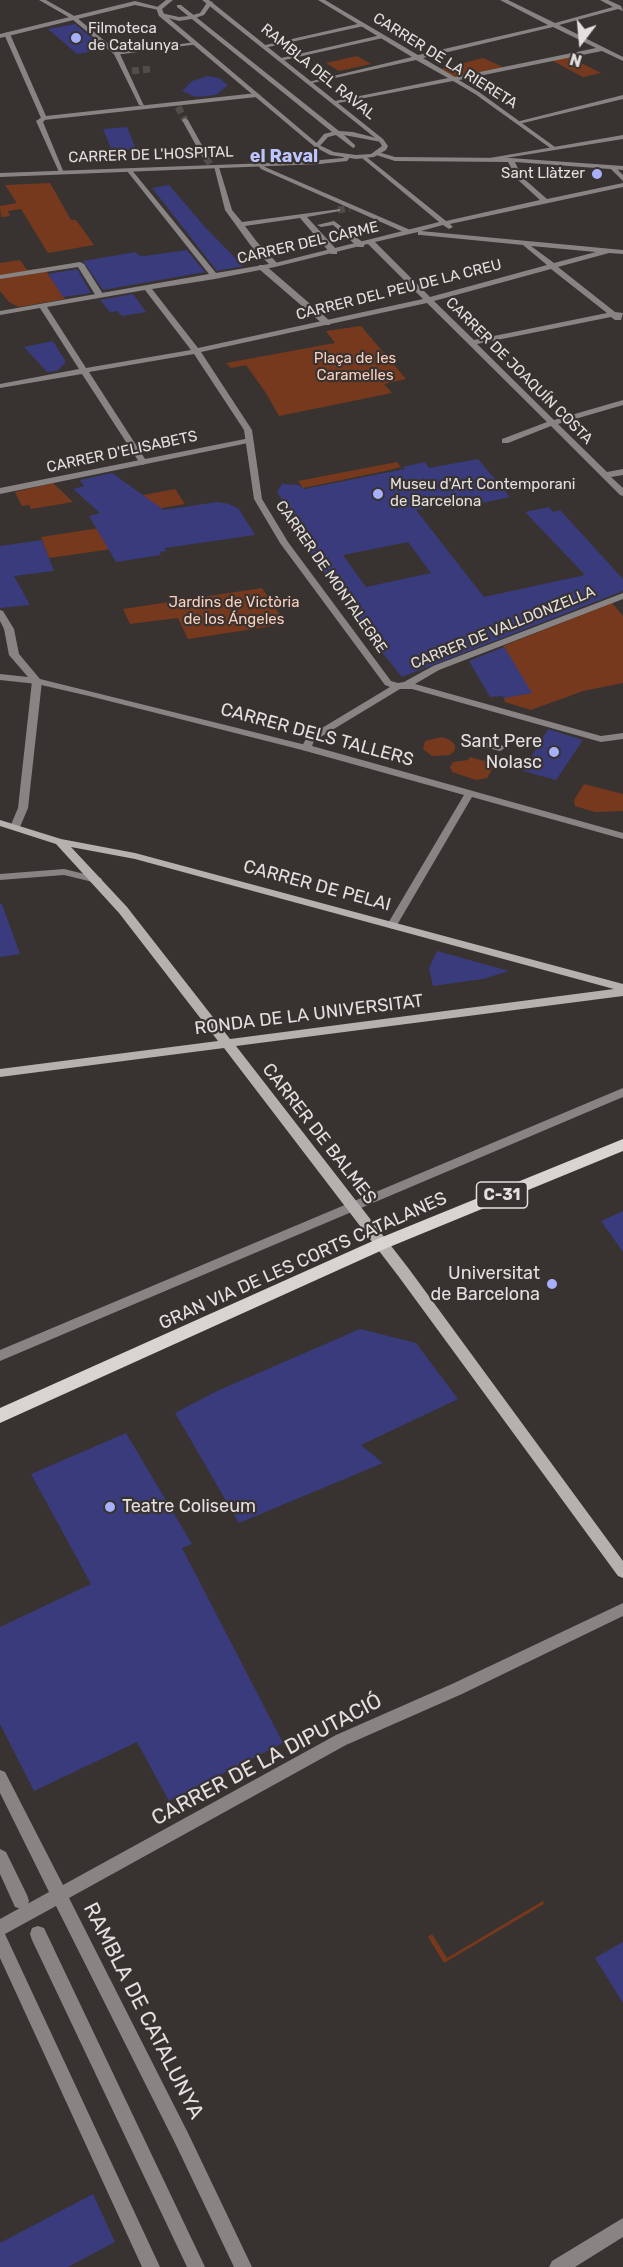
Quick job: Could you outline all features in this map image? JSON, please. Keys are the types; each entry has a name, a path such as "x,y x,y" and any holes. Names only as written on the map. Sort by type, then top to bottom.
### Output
{"main road":[{"name":"CARRER DE PELAI","path":"0,823 60,842 135,856 623,990"},
{"name":"CARRER DE BALMES","path":"60,842 97,880 226,1043 381,1244 623,1572"},
{"name":"RONDA DE LA UNIVERSITAT","path":"0,1073 623,990"},
{"name":"GRAN VIA DE LES CORTS CATALANES","path":"0,1416 381,1244 623,1145"}],"street":[{"path":"42,0 74,18 117,54 128,71 142,105"},
{"path":"160,12 170,0"},
{"name":"CARRER DE LA RIERETA","path":"321,0 453,79 553,148"},
{"path":"503,0 623,59"},
{"path":"603,0 622,7"},
{"name":"RAMBLA DEL RAVAL","path":"194,17 202,14 208,1 381,140 385,146 378,154"},
{"path":"44,118 3,35 135,3 179,19 194,17"},
{"name":"RAMBLA DEL RAVAL","path":"179,6 353,146"},
{"path":"310,82 622,7"},
{"path":"160,12 317,146 332,154 348,156"},
{"path":"264,46 362,25"},
{"path":"280,59 381,37"},
{"path":"117,54 196,44"},
{"path":"335,104 602,49"},
{"path":"62,172 39,121 44,118 177,106 256,95"},
{"path":"519,123 623,97"},
{"path":"184,120 211,164 229,210 239,225 275,265"},
{"name":"RAMBLA DEL RAVAL","path":"317,146 326,135 338,133 381,140"},
{"path":"487,159 623,137"},
{"name":"CARRER DE L'HOSPITAL","path":"0,175 211,164 261,165 320,162 345,160 348,156 364,157 378,154 395,159 487,159 623,168"},
{"path":"364,157 460,237"},
{"path":"510,160 519,178 545,201"},
{"path":"261,165 263,168 352,208 411,232 623,252"},
{"path":"612,167 622,183"},
{"path":"129,170 215,277"},
{"name":"CARRER DEL CARME","path":"3,312 148,289 275,265 444,223 622,183"},
{"path":"239,225 338,210"},
{"path":"302,216 316,226 334,252"},
{"path":"316,226 334,223 361,245"},
{"name":"CARRER DE JOAQUÍN COSTA","path":"370,243 623,493"},
{"path":"527,243 527,246 623,323"},
{"name":"CARRER DEL PEU DE LA CREU","path":"0,386 196,351 327,323 428,300 607,251"},
{"path":"0,277 80,264 99,294"},
{"path":"262,267 327,323"},
{"name":"CARRER DE MONTALEGRE","path":"148,289 196,351 248,430 258,499 269,518 385,679 398,686"},
{"path":"0,302 3,312"},
{"path":"42,306 142,462"},
{"path":"472,343 613,314 623,315"},
{"path":"504,441 551,423 623,402"},
{"name":"CARRER D'ELISABETS","path":"0,491 249,440"},
{"path":"605,475 623,472"},
{"name":"CARRER DE VALLDONZELLA","path":"306,748 310,740 398,686 407,684 436,668 623,596"},
{"path":"0,614 9,629 14,655 37,681 23,808 15,827"},
{"name":"CARRER DELS TALLERS","path":"0,677 37,681 306,748 623,836"},
{"path":"398,686 412,686 600,739 623,736"},
{"path":"472,741 500,748"},
{"path":"392,925 470,794"},
{"path":"0,877 64,872 97,880"},
{"path":"0,1356 623,1092"},
{"name":"CARRER DE LA DIPUTACIÓ","path":"0,1928 60,1897 133,1854 341,1740 457,1689 623,1609"},
{"name":"RAMBLA DE CATALUNYA","path":"0,1777 243,2267"},
{"path":"0,1857 21,1901"},
{"path":"38,1934 196,2267"},
{"path":"0,1940 151,2267"},
{"path":"558,2267 623,2227"}],"green space":[{"path":"357,56 371,64 339,71 326,63"},
{"path":"569,57 601,73 583,77 551,60"},
{"path":"483,58 503,67 455,77 440,69"},
{"path":"50,183 71,220 76,220 94,245 48,253 21,209 8,211 10,216 1,217 0,206 17,203 5,185"},
{"path":"20,260 27,270 44,268 65,299 19,307 9,302 0,291 0,263"},
{"name":"Plaça de les Caramelles","path":"361,326 406,379 384,384 392,393 279,416 246,365 231,368 226,363 335,343 326,331"},
{"path":"397,462 401,467 303,488 298,481"},
{"path":"53,483 73,502 31,509 29,505 22,506 15,492"},
{"path":"175,489 185,504 133,513 123,499"},
{"path":"211,511 224,533 49,558 41,537"},
{"name":"Jardins de Victòria de los Ángeles","path":"262,588 286,624 188,639 178,618 130,624 123,609"},
{"path":"612,603 623,616 623,683 583,691 531,710 505,702 504,698 531,693 503,646"},
{"path":"442,737 455,745 455,750 450,755 432,756 423,749 425,741"},
{"path":"470,757 493,761 494,766 487,778 476,780 452,772 450,767 453,762 468,760"},
{"path":"584,784 623,794 623,811 595,812 575,806 574,800"},
{"path":"543,1901 544,1904 444,1963 428,1937 432,1934 447,1958"}],"building":[{"name":"Filmoteca de Catalunya","path":"75,24 105,49 77,54 48,29"},
{"path":"208,76 219,78 228,85 216,95 196,97 182,91 192,81"},
{"path":"127,127 136,149 112,151 103,129"},
{"path":"169,185 243,266 217,271 152,188"},
{"path":"187,250 205,272 103,290 83,261 136,252 138,255 145,256"},
{"path":"77,269 91,293 63,297 48,274"},
{"path":"133,294 146,312 122,316 117,311 110,312 100,300"},
{"path":"53,341 66,362 57,371 47,372 24,347"},
{"path":"478,459 510,497 467,506 465,497 442,505 416,510 484,597 585,575 525,512 549,507 553,512 560,510 623,579 623,591 402,677 363,629 305,546 282,509 288,508 277,492 282,484 299,485 304,489 405,469 403,467 425,462 429,468","holes":["408,542 431,573 366,587 343,555"]},
{"path":"112,473 164,510 217,502 229,504 239,509 255,535 165,548 166,551 160,552 161,555 116,562 89,516 100,513 73,489 84,486 80,480"},
{"path":"42,540 54,571 14,576 30,605 0,608 0,546"},
{"path":"504,647 532,693 504,698 502,696 490,697 469,661"},
{"name":"Sant Pere Nolasc","path":"548,729 583,740 556,780 523,771"},
{"path":"0,904 2,904 20,954 0,957"},
{"path":"437,951 509,971 483,979 433,986 429,968"},
{"path":"623,1211 623,1252 601,1221"},
{"path":"360,1329 416,1343 458,1399 361,1445 383,1463 239,1523 175,1413 217,1391"},
{"path":"126,1433 192,1544 182,1548 283,1743 169,1801 137,1742 34,1791 0,1724 0,1627 91,1584 31,1474"},
{"path":"623,1942 623,2003 595,1958"},
{"path":"93,2194 115,2242 68,2267 0,2267 0,2243"}],"tunnel":[{"path":"132,71 151,69"},
{"path":"178,107 185,120"},
{"path":"206,158 210,164"},
{"path":"338,210 350,208"}],"place":[{"name":"Filmoteca de Catalunya","path":"76,38"},
{"name":"Sant Llàtzer","path":"597,174"},
{"name":"Museu d'Art Contemporani de Barcelona","path":"378,494"},
{"name":"Sant Pere Nolasc","path":"554,752"},
{"name":"Universitat de Barcelona","path":"552,1284"},
{"name":"Teatre Coliseum","path":"110,1507"}],"district":[{"name":"el Raval","path":"284,157"}]}
